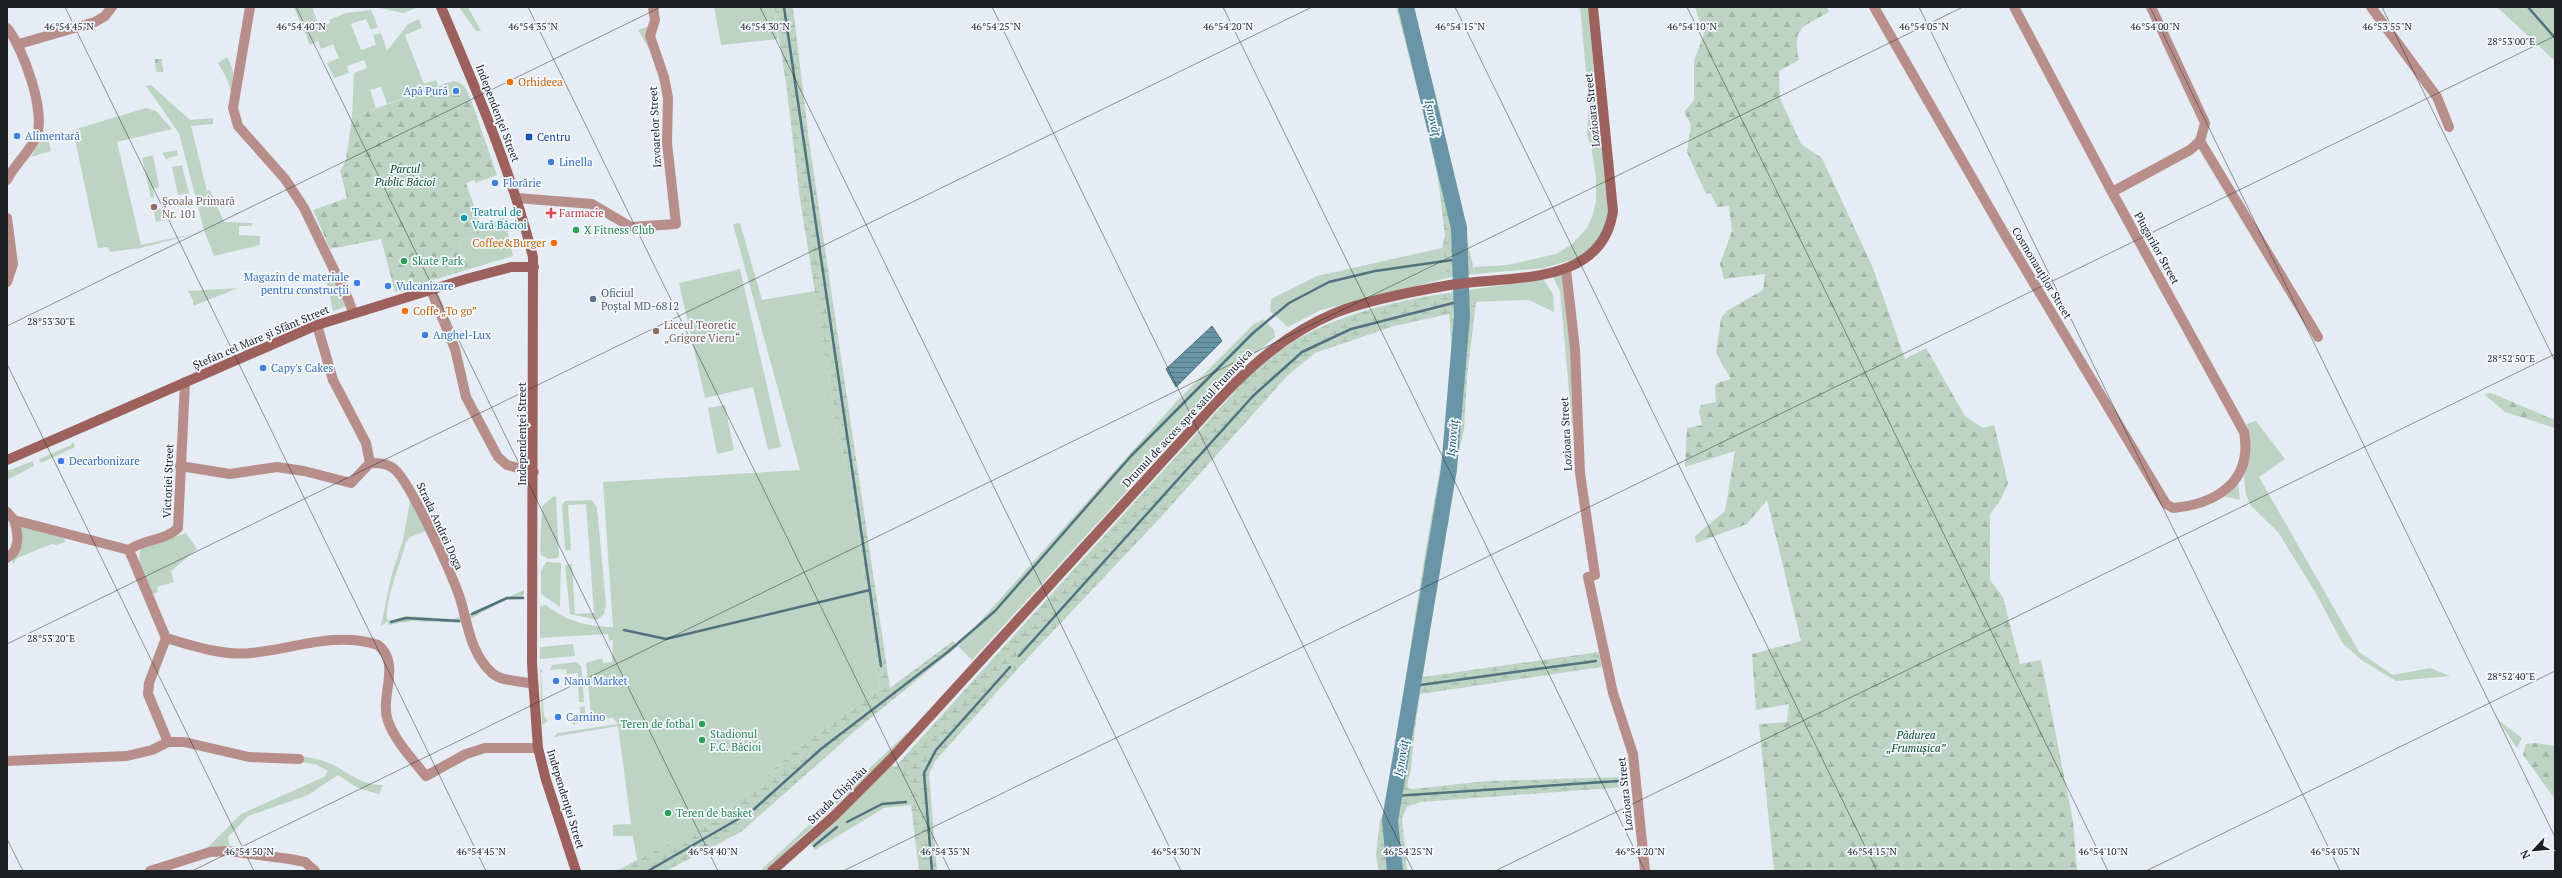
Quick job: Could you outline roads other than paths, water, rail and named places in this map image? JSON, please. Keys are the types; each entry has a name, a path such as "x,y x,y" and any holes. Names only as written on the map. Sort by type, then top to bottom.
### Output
{"main road":[{"name":"Independenței Street","path":"441,7 476,88 517,198 534,267 532,684 538,748 546,780 576,871"},
{"name":"Lozioara Street","path":"1566,269 1593,254 1604,242 1611,227 1613,211 1593,7"},
{"name":"Ștefan cel Mare și Sfânt Street","path":"7,460 317,325 511,267 534,267"},
{"name":"Drumul de acces spre satul Frumușica","path":"915,734 1245,371 1269,350 1310,324 1336,313 1449,285 1549,274 1566,269"},
{"name":"Strada Chișinău","path":"772,871 836,815 915,734"}],"street":[{"path":"19,44 95,22 106,16 112,7"},
{"path":"250,7 232,108 234,117 238,126 285,179 304,208 349,301 353,313"},
{"name":"Izvoarelor Street","path":"517,198 592,204 631,228 676,224 667,143 668,98 664,77 650,36 655,20 653,7"},
{"name":"Cosmonauților Street","path":"1874,7 2005,235 2166,504 2173,508 2189,506 2216,498"},
{"name":"Plugarilor Street","path":"2014,7 2112,192 2244,432 2246,445 2241,474 2216,498"},
{"path":"2112,192 2190,150 2200,141 2205,123 2151,7"},
{"path":"2371,7 2437,97 2449,127"},
{"path":"7,28 19,44 34,87 38,118 37,135 7,180"},
{"path":"2200,141 2318,337"},
{"path":"7,218 13,264 7,282"},
{"name":"Lozioara Street","path":"1566,269 1575,349 1580,473 1595,575 1588,577 1613,693 1633,754 1645,871"},
{"path":"430,290 454,349 466,397 498,457 507,465 534,472"},
{"path":"180,466 230,474 277,467 304,471 351,483 370,463 366,443 333,380 317,325"},
{"name":"Victoriei Street","path":"129,550 135,546 174,532 178,528 185,382"},
{"name":"Strada Andrei Doga","path":"370,463 381,463 394,469 408,486 460,597 471,641 491,672 503,678 532,684"},
{"path":"7,512 14,520 19,537 16,548 7,558"},
{"path":"14,520 129,550 166,638 156,663 148,694 168,742"},
{"path":"166,638 205,649 249,653 296,644 351,640 378,645 388,658 387,720 395,735 426,776 466,754 485,748 538,748"},
{"path":"7,761 127,756 152,750 168,742 184,742 249,757 299,759"},
{"path":"150,871 210,852 228,851 290,858 305,862 315,871"}],"water":[{"path":"1212,326 1222,341 1176,387 1166,369"}],"waterway":[{"path":"784,7 881,666"},
{"name":"Ișnovăț","path":"1395,871 1390,821 1449,469 1462,316 1459,228 1406,7"},
{"path":"2528,7 2555,38"},
{"path":"648,871 752,811 821,749 949,651 995,611 1131,456 1252,334 1289,303 1329,282 1375,271 1459,259"},
{"path":"1019,656 1253,396 1302,352 1351,329 1461,301"},
{"path":"624,630 666,639 870,590"},
{"path":"472,614 507,598 523,598"},
{"path":"391,622 406,618 459,621"},
{"path":"1413,686 1596,661"},
{"path":"932,871 924,773 936,750 1010,667"},
{"path":"1394,796 1619,781"},
{"path":"847,822 882,804 906,802"},
{"path":"814,846 837,827"}],"place":[{"name":"Orhideea","path":"510,82"},
{"name":"Apă Pură","path":"456,91"},
{"name":"Alimentară","path":"17,136"},
{"name":"Centru","path":"529,137"},
{"name":"Linella","path":"551,162"},
{"name":"Florărie","path":"495,183"},
{"name":"Școala Primară Nr. 101","path":"154,207"},
{"name":"Farmacie","path":"551,213"},
{"name":"Teatrul de Vară Băcioi","path":"464,218"},
{"name":"X Fitness Club","path":"576,230"},
{"name":"Coffee&Burger","path":"554,243"},
{"name":"Skate Park","path":"404,261"},
{"name":"Magazin de materiale pentru construcții","path":"357,283"},
{"name":"Vulcanizare","path":"388,286"},
{"name":"Oficiul Poștal MD-6812","path":"593,299"},
{"name":"Coffe „To go”","path":"405,311"},
{"name":"Liceul Teoretic „Grigore Vieru“","path":"656,331"},
{"name":"Anghel-Lux","path":"425,335"},
{"name":"Capy's Cakes","path":"263,368"},
{"name":"Decarbonizare","path":"61,461"},
{"name":"Nanu Market","path":"556,681"},
{"name":"Carnino","path":"558,717"},
{"name":"Teren de fotbal","path":"702,724"},
{"name":"Stadionul F.C. Băcioi","path":"702,740"},
{"name":"Teren de basket","path":"668,813"}],"park label":[{"name":"Parcul Public Băcioi","path":"405,175"},
{"name":"Pădurea „Frumușica”","path":"1916,741"}]}
